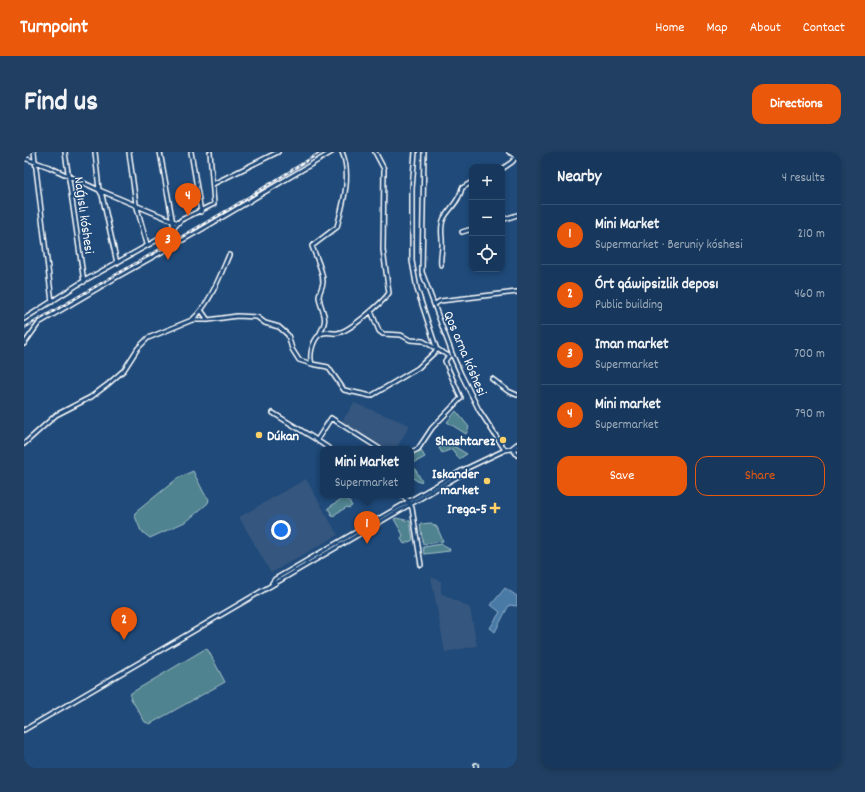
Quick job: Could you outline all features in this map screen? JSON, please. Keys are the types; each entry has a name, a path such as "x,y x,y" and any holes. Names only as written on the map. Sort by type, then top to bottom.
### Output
{"street":[{"path":"34,152 52,302"},
{"name":"Naǵıslı kóshesi","path":"65,152 84,282"},
{"path":"95,152 99,190 117,263"},
{"path":"129,152 136,204 148,244"},
{"path":"160,152 174,229"},
{"path":"191,152 201,212"},
{"path":"24,319 148,244 168,234 178,223 214,204 210,152"},
{"path":"213,184 278,152"},
{"path":"24,344 39,323 117,276 199,231 332,152"},
{"path":"312,364 310,359 312,350 324,325 326,316 319,294 323,283 321,271 312,246 337,227 346,182 345,159 342,152"},
{"path":"319,335 325,332 338,333 357,322 371,311 389,293 383,250 384,169 375,152"},
{"path":"415,152 412,188 412,261 417,289 437,350"},
{"name":"Qos arna kóshesi","path":"424,152 422,272 453,356 479,410 506,450"},
{"path":"505,167 517,156 509,152"},
{"path":"24,158 35,161 178,223"},
{"path":"441,265 440,254 442,246 440,232 444,219 459,197 462,188 469,184"},
{"path":"505,219 517,215"},
{"path":"462,232 469,230"},
{"path":"192,320 201,310 229,255"},
{"name":"Qos arna kóshesi","path":"435,304 440,301 517,292"},
{"path":"201,310 208,320"},
{"path":"371,311 379,331 383,334 401,336 410,340 423,340 448,357 453,356"},
{"path":"24,444 56,415 91,398 107,385 124,370 138,348 148,338 192,320 208,320 237,316 257,318 265,323 278,327 288,335 292,349 299,360 328,367 344,390 371,396 382,391 410,371 418,368 437,350"},
{"path":"414,451 418,449 432,428 461,398 445,361 448,357"},
{"path":"492,379 508,391 517,395"},
{"path":"273,413 326,446"},
{"path":"318,441 331,418 375,446"},
{"path":"512,448 517,444"},
{"path":"512,448 517,455"},
{"path":"24,730 272,583 277,582 314,558 409,502 462,474 468,469 506,450 517,448"},
{"path":"404,498 409,502 421,565"}],"shaded area":[{"path":"354,403 410,425 398,446 378,446 341,423"},
{"path":"306,479 338,535 271,573 239,517"},
{"path":"431,577 441,581 441,593 470,608 477,646 445,652"},
{"path":"505,588 517,596 517,606 509,605 495,632 490,628 500,612 491,605"}],"green space":[{"path":"456,411 469,427 466,434 447,422"},
{"path":"445,441 467,454 459,459 452,449 442,453 439,448"},
{"path":"420,449 425,457 414,463 414,454 417,450"},
{"path":"414,467 422,481 419,482 414,479"},
{"path":"193,471 204,493 209,499 208,503 187,521 150,538 141,531 134,514 178,478"},
{"path":"343,498 347,498 352,506 347,507 335,514 333,517 328,508"},
{"path":"396,518 410,521 413,540 404,544 401,539 403,535 394,519"},
{"path":"431,523 437,527 443,541 423,544 420,524"},
{"path":"442,544 449,548 450,551 424,554 423,547"},
{"path":"205,649 208,650 225,682 150,724 145,722 130,697 131,693"}],"railway":[{"path":"24,328 231,208 321,152"}],"place":[{"name":"Mini market","path":"188,216"},
{"name":"Iman market","path":"168,260"},
{"name":"Dúkan","path":"259,435"},
{"name":"Shashtarez","path":"503,440"},
{"name":"Iskander market","path":"487,481"},
{"name":"Irega-5","path":"495,508"},
{"name":"Mini Market","path":"367,544"},
{"name":"Órt qáwipsizlik deposı","path":"124,640"}]}
